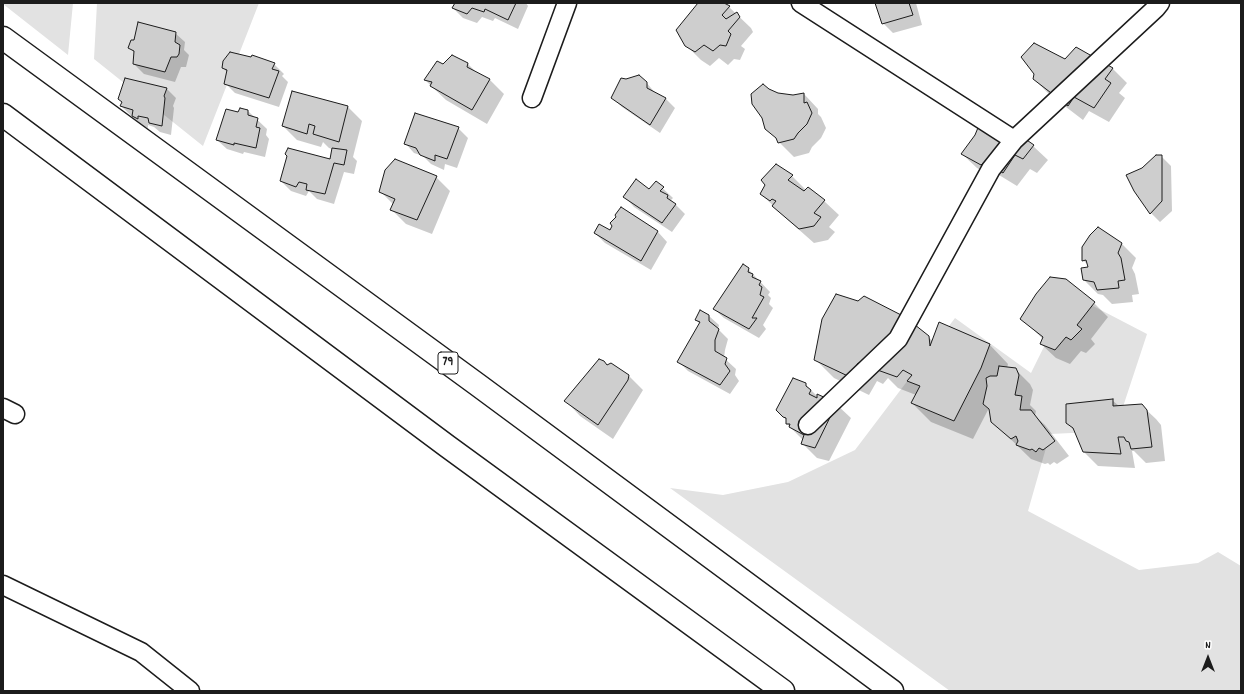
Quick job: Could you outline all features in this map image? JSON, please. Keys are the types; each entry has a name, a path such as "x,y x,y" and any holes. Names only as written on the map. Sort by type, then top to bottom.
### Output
{"highway":[{"name":"79","path":"3,38 478,385 892,691"},
{"path":"3,115 447,446 783,691"}],"street":[{"path":"532,98 568,3"},
{"path":"801,3 1014,140"},
{"path":"808,425 898,339 991,169 1014,140 1160,3"},
{"path":"3,585 141,652 190,691"}],"shaded area":[{"path":"73,3 68,55 3,4"},
{"path":"97,3 259,3 203,146 94,59"},
{"path":"1070,294 1147,334 1115,431 1050,434 1028,511 1139,570 1198,563 1218,552 1241,566 1241,691 950,691 670,488 723,495 788,482 855,450 955,318 1031,373"}],"building":[{"path":"455,3 516,3 508,20 485,9 484,12 472,8 467,14 452,8"},
{"path":"698,3 724,3 730,6 722,15 726,19 737,12 740,17 728,31 731,34 726,46 720,45 713,51 704,45 695,52 685,46 676,30"},
{"path":"875,3 909,3 913,15 882,24"},
{"path":"138,22 176,32 175,42 180,45 179,54 177,57 171,57 165,72 133,64 134,51 128,48 131,40 134,40"},
{"path":"1034,43 1065,59 1076,47 1113,68 1105,79 1111,83 1094,108 1074,97 1068,106 1033,79 1034,74 1021,57"},
{"path":"230,52 251,57 252,55 275,63 272,69 279,71 269,98 224,84 227,70 222,68 223,61"},
{"path":"452,55 468,63 467,67 490,79 472,110 430,86 432,82 424,80 437,61 443,64"},
{"path":"639,75 647,82 647,88 666,98 650,125 611,98 621,78 626,79"},
{"path":"125,78 167,88 164,96 162,126 149,123 148,118 138,116 138,119 132,116 133,110 120,106 122,102 118,99"},
{"path":"763,84 769,89 778,93 793,95 804,93 804,103 807,102 812,113 807,124 794,139 778,143 776,138 765,129 762,118 752,104 751,94"},
{"path":"292,91 348,106 339,142 313,134 315,126 309,124 307,134 282,126"},
{"path":"240,108 248,110 248,115 258,118 256,127 260,128 256,148 234,143 234,145 216,140 226,109 238,112"},
{"path":"415,113 459,127 447,159 435,155 435,161 420,155 416,148 404,144"},
{"path":"984,113 992,116 1034,145 1023,159 1015,155 1003,173 985,161 981,165 961,154 975,135"},
{"path":"288,148 330,159 332,148 347,150 344,165 334,163 325,194 306,190 307,184 299,182 296,187 280,181 287,156 285,154"},
{"path":"1156,155 1162,155 1162,201 1150,214 1134,191 1126,175 1142,168"},
{"path":"395,159 437,176 417,220 390,210 395,199 379,192 385,170"},
{"path":"776,164 793,175 788,180 804,191 808,187 825,200 814,213 821,217 814,226 799,229 772,206 776,201 772,199 770,201 760,194 765,185 761,180"},
{"path":"636,179 649,189 656,181 664,187 660,191 668,195 667,198 676,204 662,223 623,197"},
{"path":"621,207 658,231 641,261 594,233 599,224 610,230 612,226 610,223 616,217 615,215"},
{"path":"1098,227 1122,243 1118,253 1121,258 1125,280 1118,281 1119,288 1097,290 1094,282 1083,280 1081,268 1088,267 1086,260 1082,261 1082,247 1090,235"},
{"path":"743,264 749,268 748,272 753,274 752,277 761,281 759,285 762,287 760,295 764,297 752,318 757,318 749,329 713,309"},
{"path":"1050,277 1066,279 1095,302 1077,325 1082,329 1071,340 1066,337 1055,350 1040,344 1043,337 1020,319 1036,294"},
{"path":"836,294 858,301 864,296 905,317 929,336 930,346 939,322 990,344 981,368 954,421 911,403 920,386 907,381 912,375 903,370 897,377 858,363 850,377 814,360 822,319"},
{"path":"700,310 709,315 709,321 719,329 715,340 715,351 727,358 725,364 730,371 720,385 677,362 700,322 695,320"},
{"path":"599,359 604,361 607,365 611,363 629,375 628,380 598,425 564,401"},
{"path":"999,366 1016,368 1019,375 1015,395 1022,396 1020,410 1031,410 1055,441 1043,450 1039,448 1036,452 1032,449 1030,450 1016,445 1018,441 1016,436 1011,439 991,422 989,409 983,404 987,386 986,378 990,376 997,376"},
{"path":"793,378 806,383 806,386 811,390 809,394 817,398 817,394 837,403 815,448 801,444 804,435 789,427 790,424 786,424 786,418 776,410"},
{"path":"1113,399 1113,406 1142,404 1147,410 1152,447 1131,449 1129,442 1126,441 1124,437 1118,437 1121,454 1083,452 1073,428 1066,423 1066,404"}]}
